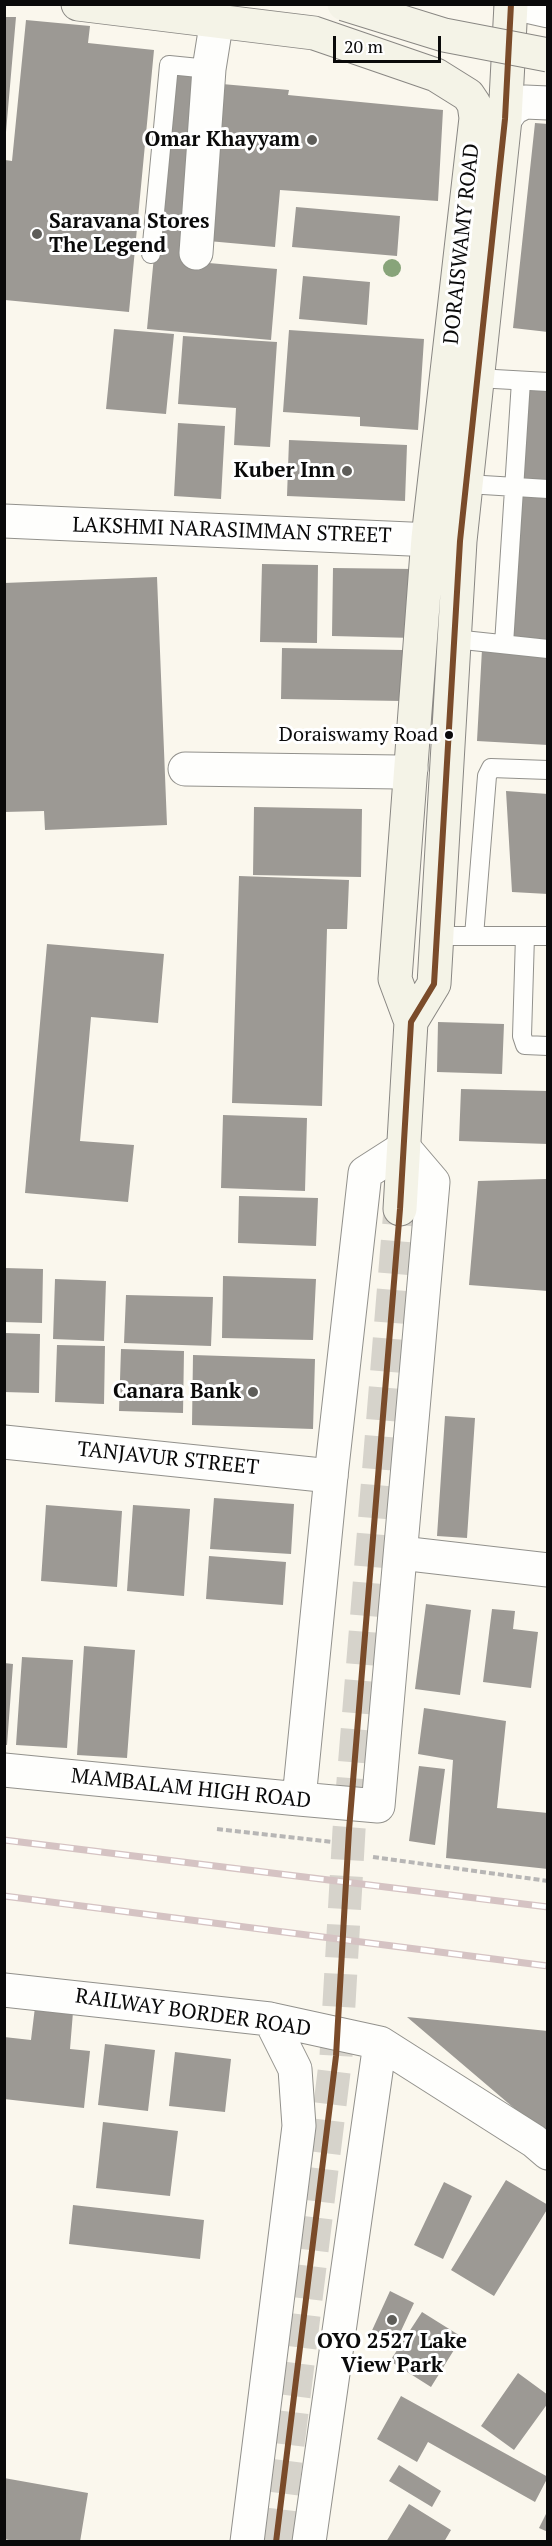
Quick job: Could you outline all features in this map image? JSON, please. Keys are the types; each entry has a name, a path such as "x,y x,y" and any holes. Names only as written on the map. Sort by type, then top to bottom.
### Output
{"main road":[{"name":"DORAISWAMY ROAD","path":"78,4 218,12 314,33 436,75 468,94 474,104 476,118 444,540 411,769 395,979 411,1022"},
{"path":"344,4 444,35 548,56"},
{"name":"DORAISWAMY ROAD","path":"411,1022 434,984 454,639 444,540 466,484 505,119 511,4"},
{"path":"400,1209 411,1022"}],"street":[{"path":"517,4 548,11"},
{"path":"196,253 209,69 218,12"},
{"path":"505,119 513,108 525,102 548,103"},
{"name":"LAKSHMI NARASIMMAN STREET","path":"4,521 444,540"},
{"path":"185,769 399,772 411,769"},
{"path":"299,1799 331,1476 365,1173 404,1148 433,1182 401,1552 548,1570"},
{"name":"TANJAVUR STREET","path":"4,1442 331,1476"},
{"name":"MAMBALAM HIGH ROAD","path":"4,1770 378,1806 401,1552"},
{"name":"RAILWAY BORDER ROAD","path":"4,1990 270,2019 380,2043"},
{"path":"247,2541 299,2126 295,2069 270,2019"},
{"path":"309,2541 380,2043 534,2141 548,2153"}],"lane":[{"path":"151,254 169,65 209,69"},
{"path":"477,378 548,382"},
{"path":"504,644 521,381"},
{"path":"466,484 548,489"},
{"path":"454,639 548,648"},
{"path":"474,936 487,776 491,768 548,770"},
{"path":"437,936 548,936"},
{"path":"525,936 522,1036 525,1045 548,1046"}],"path":[{"path":"309,1839 333,1842"},
{"path":"374,1857 548,1881"}],"building":[{"path":"4,17 16,17 6,132 4,132"},
{"path":"26,20 90,26 88,43 154,50 129,312 5,300 5,160 12,161"},
{"path":"172,69 204,72 186,261 277,269 271,340 147,329"},
{"path":"211,83 289,90 288,95 443,110 438,201 280,190 275,247 197,240"},
{"path":"535,123 548,124 548,332 513,328"},
{"path":"296,207 400,216 397,256 292,247"},
{"path":"303,276 370,282 367,325 299,319"},
{"path":"114,329 174,334 166,414 106,409"},
{"path":"289,330 424,339 418,430 360,426 360,417 283,412"},
{"path":"183,336 277,342 270,447 234,445 236,408 178,404"},
{"path":"528,384 548,386 548,486 522,484"},
{"path":"178,423 225,426 221,499 174,496"},
{"name":"Kuber Inn","path":"289,440 407,445 405,501 287,496"},
{"path":"522,492 548,494 548,644 510,641"},
{"path":"262,564 318,565 317,643 260,642"},
{"path":"333,568 414,569 414,638 332,636"},
{"path":"157,577 167,825 45,830 44,811 4,812 4,583"},
{"path":"282,648 403,650 402,701 281,699"},
{"path":"482,649 548,654 548,745 477,741"},
{"path":"506,791 548,794 548,894 512,892"},
{"path":"254,807 362,809 361,877 253,875"},
{"path":"239,876 349,880 347,929 327,929 322,1106 232,1103"},
{"path":"47,944 164,954 158,1023 91,1017 80,1141 134,1145 128,1202 25,1193"},
{"path":"438,1022 504,1024 502,1074 437,1072"},
{"path":"461,1089 548,1091 548,1144 459,1141"},
{"path":"223,1115 307,1118 305,1191 221,1188"},
{"path":"546,1179 548,1291 469,1285 478,1181"},
{"path":"239,1196 318,1198 316,1246 238,1243"},
{"path":"4,1268 43,1269 42,1323 4,1322"},
{"path":"223,1276 316,1279 313,1340 222,1338"},
{"path":"55,1279 106,1281 104,1341 53,1339"},
{"path":"126,1295 213,1297 211,1346 124,1343"},
{"path":"4,1333 40,1334 39,1393 4,1392"},
{"path":"57,1345 105,1346 104,1404 55,1402"},
{"path":"121,1349 184,1351 183,1413 119,1411"},
{"name":"Canara Bank","path":"193,1355 315,1359 313,1429 192,1425"},
{"path":"445,1416 475,1418 467,1538 437,1536"},
{"path":"214,1498 294,1504 291,1554 210,1549"},
{"path":"46,1505 122,1511 117,1587 41,1581"},
{"path":"133,1505 190,1509 184,1596 127,1591"},
{"path":"209,1556 286,1562 283,1605 206,1599"},
{"path":"426,1604 471,1610 460,1695 415,1689"},
{"path":"492,1609 515,1611 513,1629 538,1632 531,1688 483,1682"},
{"path":"84,1646 135,1650 127,1758 77,1755"},
{"path":"22,1657 73,1660 67,1748 16,1745"},
{"path":"4,1663 13,1664 7,1745 4,1745"},
{"path":"424,1708 506,1721 497,1808 548,1813 548,1869 446,1858 453,1760 418,1754"},
{"path":"419,1766 445,1769 435,1845 409,1841"},
{"path":"35,2007 73,2012 70,2049 90,2051 84,2108 4,2099 4,2037 31,2040"},
{"path":"407,2017 548,2031 548,2137"},
{"path":"105,2044 155,2050 148,2111 98,2105"},
{"path":"175,2052 231,2059 225,2112 169,2106"},
{"path":"103,2122 178,2131 170,2196 96,2188"},
{"path":"506,2180 548,2205 548,2208 494,2296 451,2270"},
{"path":"444,2182 472,2196 443,2259 414,2245"},
{"path":"73,2205 204,2220 200,2259 69,2244"},
{"name":"OYO 2527 Lake View Park","path":"390,2291 414,2303 393,2348 369,2337"},
{"path":"422,2312 462,2337 431,2387 390,2361"},
{"path":"518,2373 548,2395 548,2403 514,2450 481,2426"},
{"path":"401,2396 548,2477 535,2502 428,2442 417,2462 377,2439"},
{"path":"399,2465 441,2491 432,2507 389,2481"},
{"path":"4,2478 88,2493 80,2542 19,2542 4,2539"},
{"path":"409,2504 451,2530 444,2542 386,2542"},
{"path":"548,2510 548,2532 539,2528"}],"tunnel":[{"path":"276,2542 336,2056 349,1830 400,1209"}],"railway":[{"path":"4,1840 548,1907"},
{"path":"4,1896 548,1966"}],"transit line":[{"path":"276,2542 336,2056 349,1830 400,1209 411,1022 434,984 460,541 505,119 511,4"}],"place":[{"name":"Omar Khayyam","path":"312,140"},
{"name":"Saravana Stores The Legend","path":"37,234"},
{"name":"Kuber Inn","path":"347,471"},
{"name":"Doraiswamy Road","path":"449,735"},
{"name":"Canara Bank","path":"253,1392"},
{"name":"OYO 2527 Lake View Park","path":"392,2320"}]}
